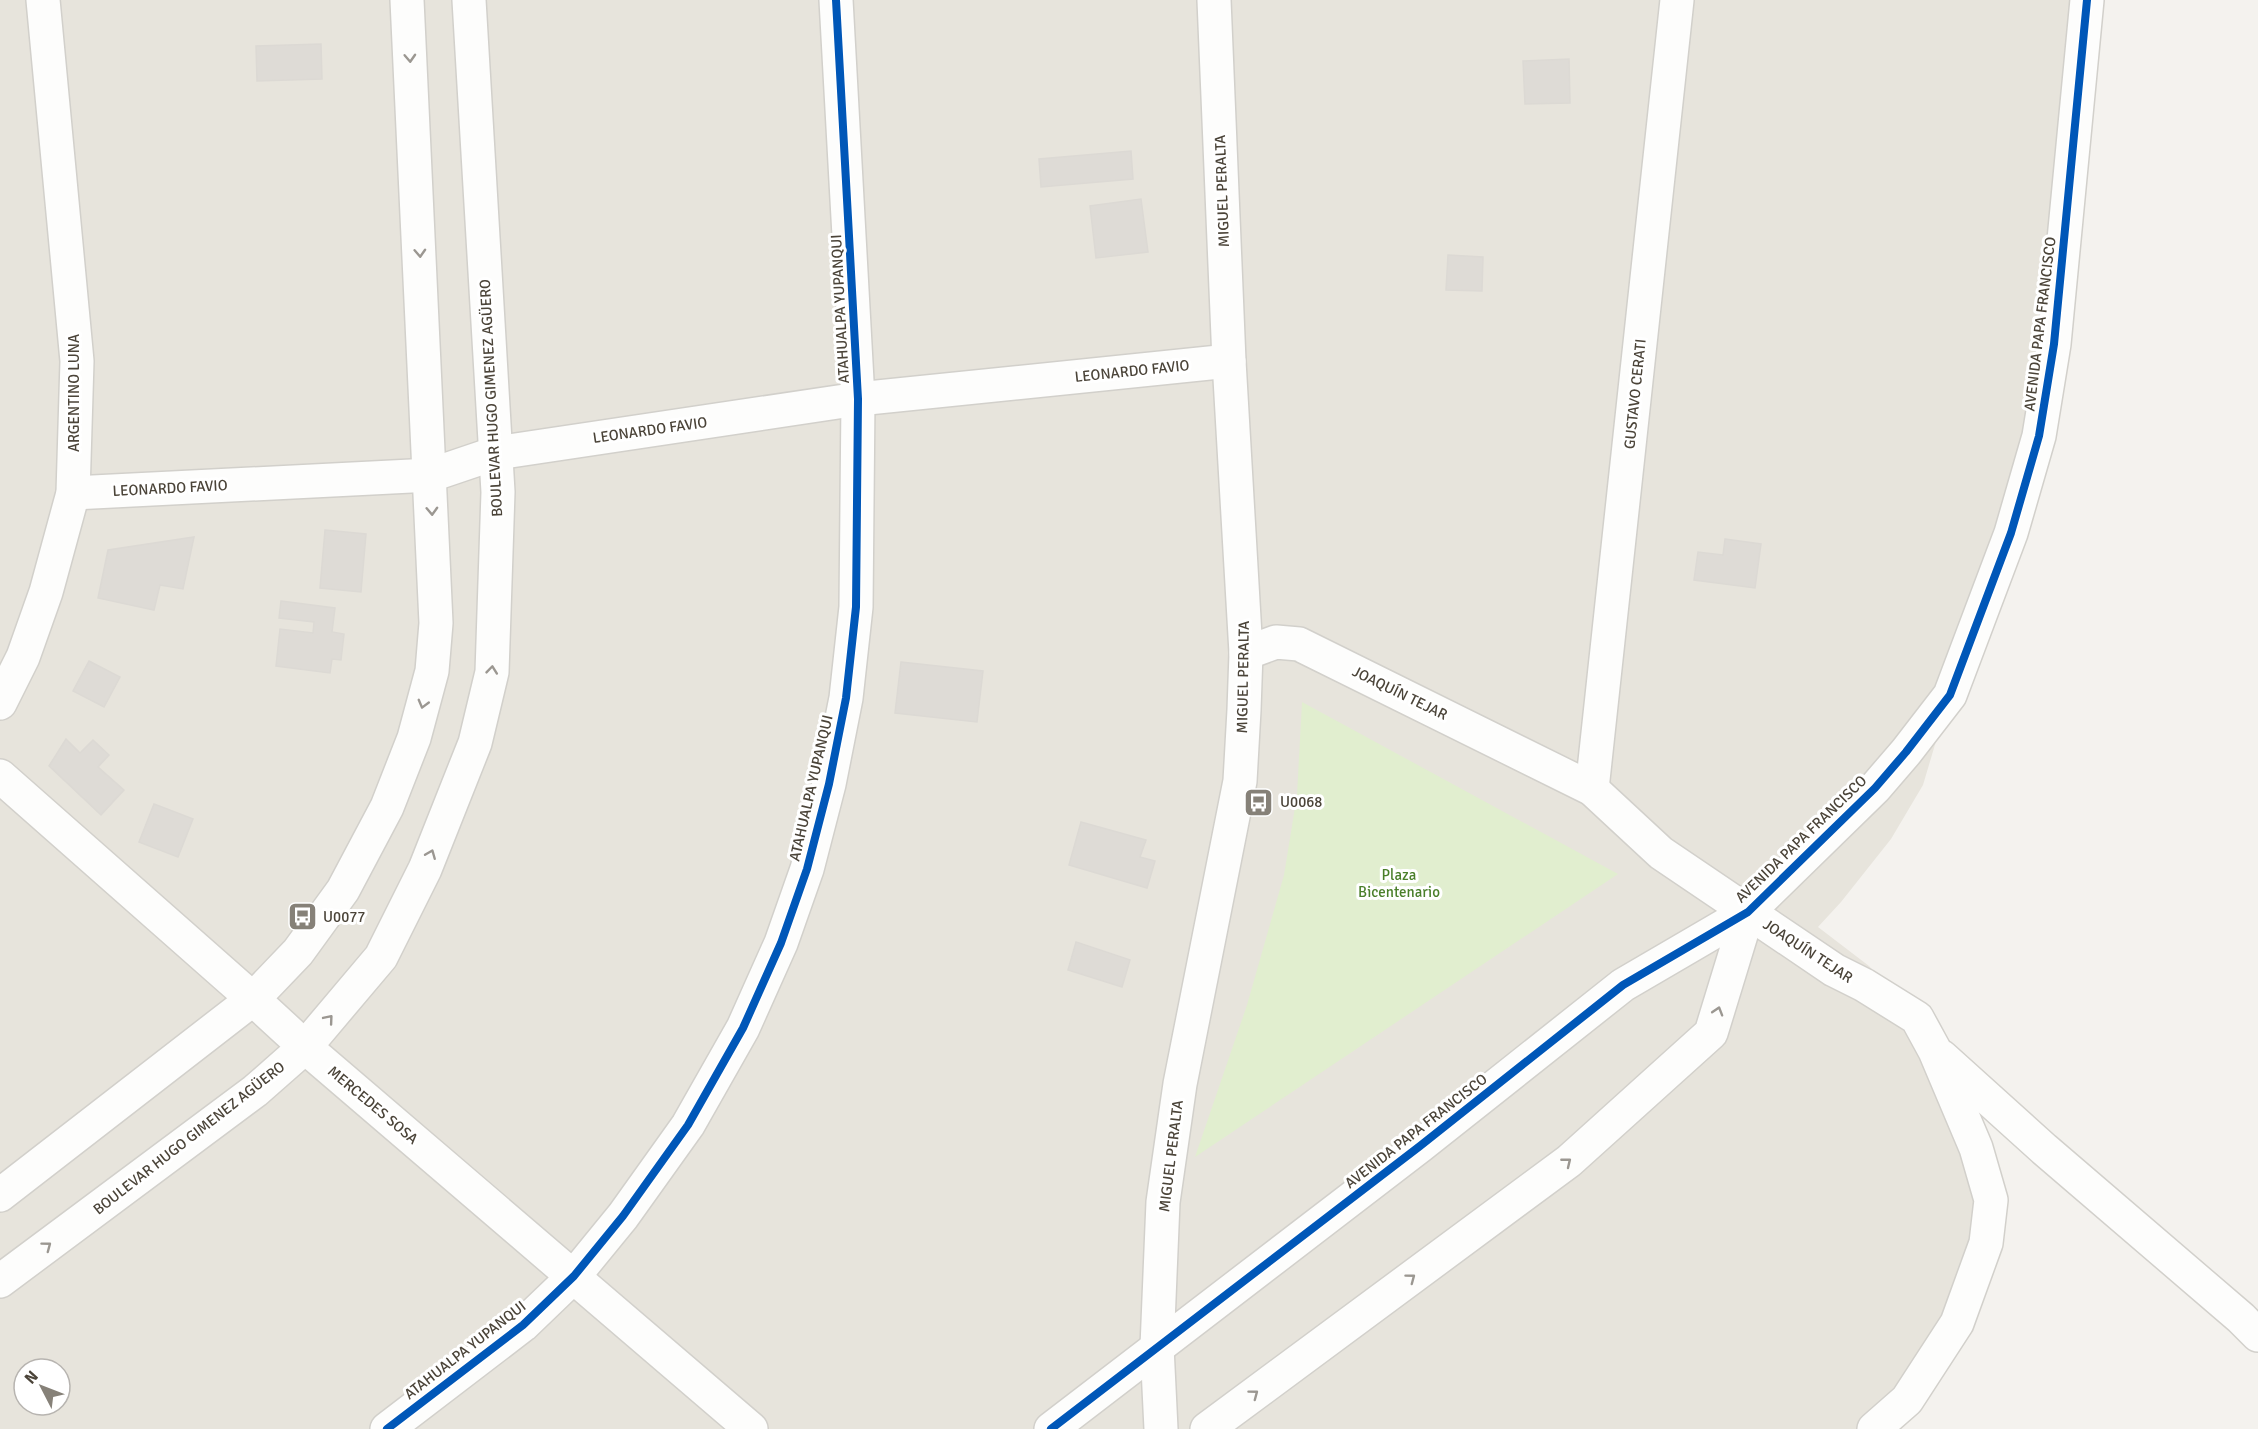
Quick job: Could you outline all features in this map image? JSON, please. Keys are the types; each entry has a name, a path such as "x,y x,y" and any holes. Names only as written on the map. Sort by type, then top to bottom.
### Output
{"street":[{"name":"ARGENTINO LUNA","path":"0,703 23,657 46,592 73,494 77,361 42,0"},
{"path":"0,1195 253,999 298,952 343,890 387,807 414,738 432,671 436,623 431,475 407,0"},
{"name":"BOULEVAR HUGO GIMENEZ AGÜERO","path":"0,1281 255,1091 305,1047 381,957 425,869 475,743 492,672 498,492 469,0"},
{"name":"ATAHUALPA YUPANQUI","path":"387,1429 523,1325 574,1276 623,1216 688,1125 743,1028 781,943 807,869 829,784 846,698 856,607 858,399 836,0"},
{"name":"MIGUEL PERALTA","path":"1161,1429 1157,1347 1163,1202 1180,1084 1240,781 1246,653 1229,361 1214,0"},
{"name":"GUSTAVO CERATI","path":"1592,789 1677,0"},
{"name":"AVENIDA PAPA FRANCISCO","path":"1051,1429 1420,1146 1623,986 1748,912 1875,788 1950,695 2003,555 2039,436 2054,344 2087,0"},
{"name":"LEONARDO FAVIO","path":"73,494 431,475 496,453 858,399 1229,361"},
{"name":"JOAQUÍN TEJAR","path":"1246,653 1276,642 1299,644 1592,789 1661,853 1834,970 1864,985 1917,1018 1935,1051 1976,1148 1991,1200 1986,1243 1957,1323 1907,1400 1874,1429"},
{"name":"MERCEDES SOSA","path":"0,776 305,1047 751,1429"},
{"name":"AVENIDA PAPA FRANCISCO","path":"1207,1429 1569,1161 1711,1033 1748,912"},
{"path":"1935,1051 2044,1149 2241,1317 2258,1335"}],"shaded area":[{"path":"0,0 2087,0 2054,344 1923,785 1891,839 1818,927 1869,966 1917,1018 1935,1051 1986,1243 1874,1429 0,1429"}],"green space":[{"name":"Plaza Bicentenario","path":"1302,702 1618,874 1195,1157 1247,1005 1284,875 1297,795"}],"building":[{"path":"321,44 322,79 257,81 256,46"},
{"path":"1569,59 1570,103 1525,104 1523,61"},
{"path":"1131,151 1133,179 1041,187 1039,159"},
{"path":"1141,199 1148,252 1096,258 1090,206"},
{"path":"1448,255 1483,257 1482,291 1446,290"},
{"path":"325,530 366,534 361,592 320,588"},
{"path":"194,537 183,589 160,585 154,610 98,598 108,550"},
{"path":"1725,539 1761,544 1755,588 1694,580 1698,552 1723,555"},
{"path":"281,601 335,608 332,632 344,634 341,660 332,659 330,673 276,666 280,629 313,633 314,622 279,618"},
{"path":"89,661 120,677 104,707 73,691"},
{"path":"901,662 983,671 977,722 895,713"},
{"path":"66,739 80,753 93,740 109,755 98,767 124,790 101,815 49,766"},
{"path":"154,804 193,819 178,857 139,842"},
{"path":"1081,822 1146,840 1140,857 1155,861 1147,888 1069,865"},
{"path":"1076,942 1130,960 1122,987 1068,970"}],"cycle path":[{"path":"387,1429 523,1325 574,1276 623,1216 688,1125 743,1028 781,943 807,869 829,784 846,698 856,607 858,399 836,0"},
{"path":"1051,1429 1420,1146 1623,985 1748,912 1875,788 1950,695 2011,533 2039,436 2054,344 2087,0"}],"place":[{"name":"U0068","path":"1259,802"},
{"name":"U0077","path":"302,917"}]}
